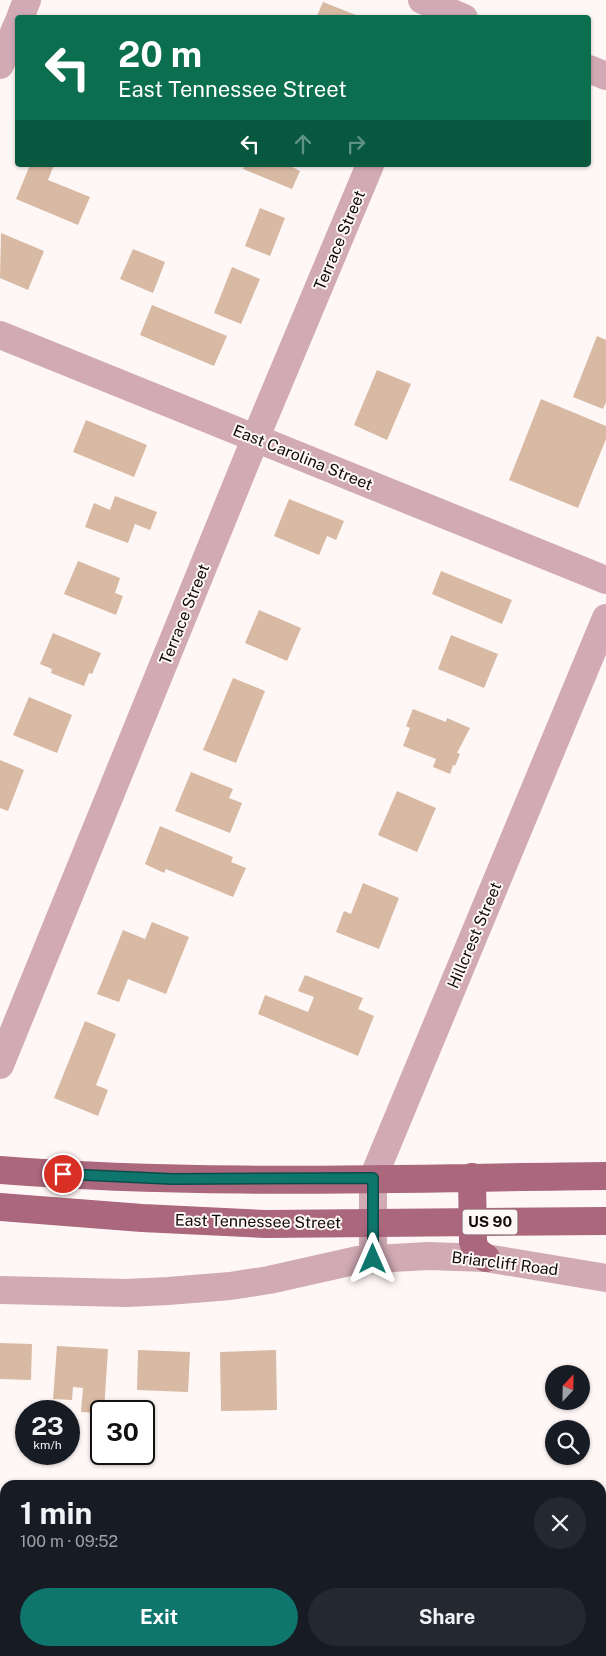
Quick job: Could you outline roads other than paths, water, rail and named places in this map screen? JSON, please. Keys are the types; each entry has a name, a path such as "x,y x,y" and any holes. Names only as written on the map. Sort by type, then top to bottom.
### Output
{"main road":[{"path":"0,1170 156,1178 606,1176"},
{"path":"472,1177 474,1247 476,1252 486,1258"},
{"name":"East Tennessee Street","path":"0,1207 229,1223 606,1221"}],"street":[{"path":"21,15 27,0"},
{"path":"433,6 456,15"},
{"path":"0,65 15,30"},
{"path":"591,70 606,76"},
{"name":"Terrace Street","path":"0,1065 256,437 369,167"},
{"name":"East Carolina Street","path":"0,335 606,580"},
{"name":"Hillcrest Street","path":"373,1259 373,1178 606,618"},
{"name":"Briarcliff Road","path":"373,1259 436,1256 486,1258 604,1277"},
{"path":"0,1290 126,1293 182,1290 269,1280 333,1264 373,1259"}]}
